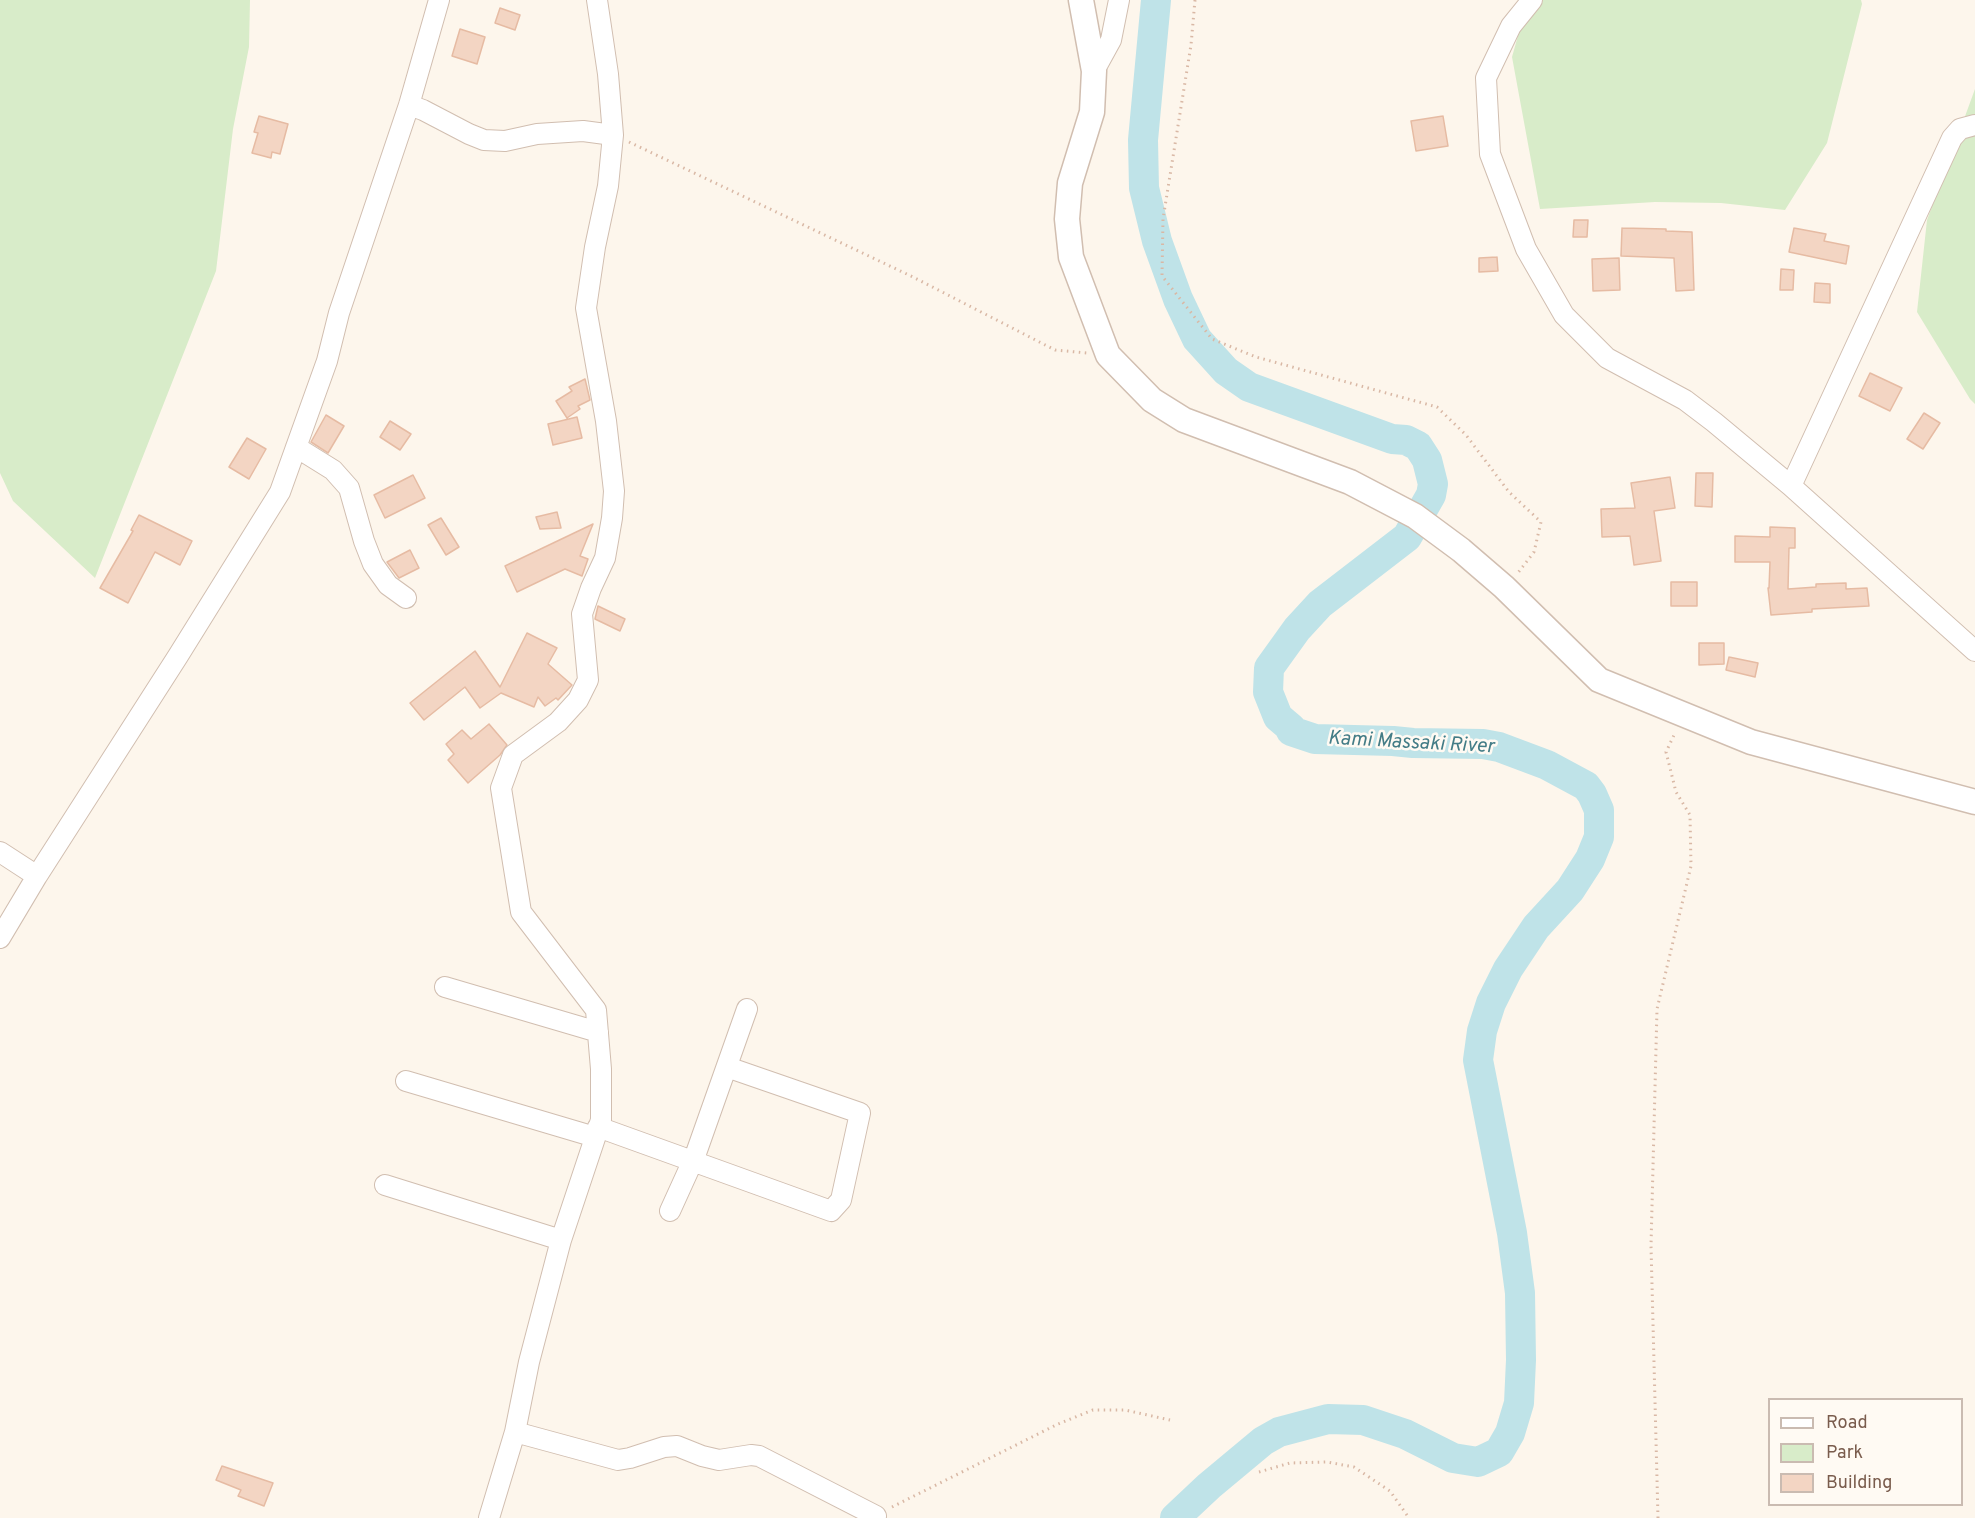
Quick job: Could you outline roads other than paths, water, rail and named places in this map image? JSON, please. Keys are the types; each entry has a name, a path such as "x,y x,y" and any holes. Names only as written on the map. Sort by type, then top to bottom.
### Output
{"street":[{"path":"0,938 280,492 327,361 339,313 409,105 439,0"},
{"path":"489,1518 515,1432 529,1362 561,1240 601,1120 596,1010 521,912 501,788 513,755 558,722 578,700 588,680 582,615 605,558 614,491 606,421 586,308 595,247 608,186 614,135 597,0"},
{"path":"1081,0 1094,71 1092,112 1070,183 1067,219 1071,257 1108,355 1152,400 1185,420 1350,482 1415,516 1461,550 1504,587 1599,680 1751,742 1975,802"},
{"path":"1094,71 1111,40 1119,0"},
{"path":"1532,0 1511,26 1486,78 1490,154 1526,249 1564,315 1606,358 1685,400 1791,486 1975,651"},
{"path":"409,105 431,113 484,140 505,141 537,134 583,131 614,135"},
{"path":"1791,486 1952,138 1960,129 1975,124"},
{"path":"296,447 333,470 350,488 364,541 373,564 387,585 406,598"},
{"path":"0,852 37,876"},
{"path":"445,987 598,1032"},
{"path":"670,1211 693,1161 747,1009"},
{"path":"406,1081 597,1132 693,1161 831,1211 841,1200 860,1113 727,1067"},
{"path":"385,1185 561,1240"},
{"path":"515,1432 618,1460 664,1447 677,1446 719,1460 759,1456 875,1517"}],"waterway":[{"name":"Kami Massaki River","path":"1156,0 1143,140 1144,188 1157,241 1178,299 1197,339 1226,371 1249,387 1392,439 1406,440 1418,446 1427,460 1433,484 1431,495 1407,537 1320,604 1297,629 1269,668 1268,692 1278,717 1291,728 1291,731 1315,739 1483,744 1499,747 1547,765 1586,786 1599,810 1599,837 1590,859 1570,890 1536,927 1508,969 1491,1003 1482,1031 1478,1060 1512,1233 1520,1293 1519,1403 1510,1433 1499,1452 1478,1462 1453,1458 1405,1434 1363,1420 1328,1419 1279,1432 1263,1441 1175,1518"}]}
